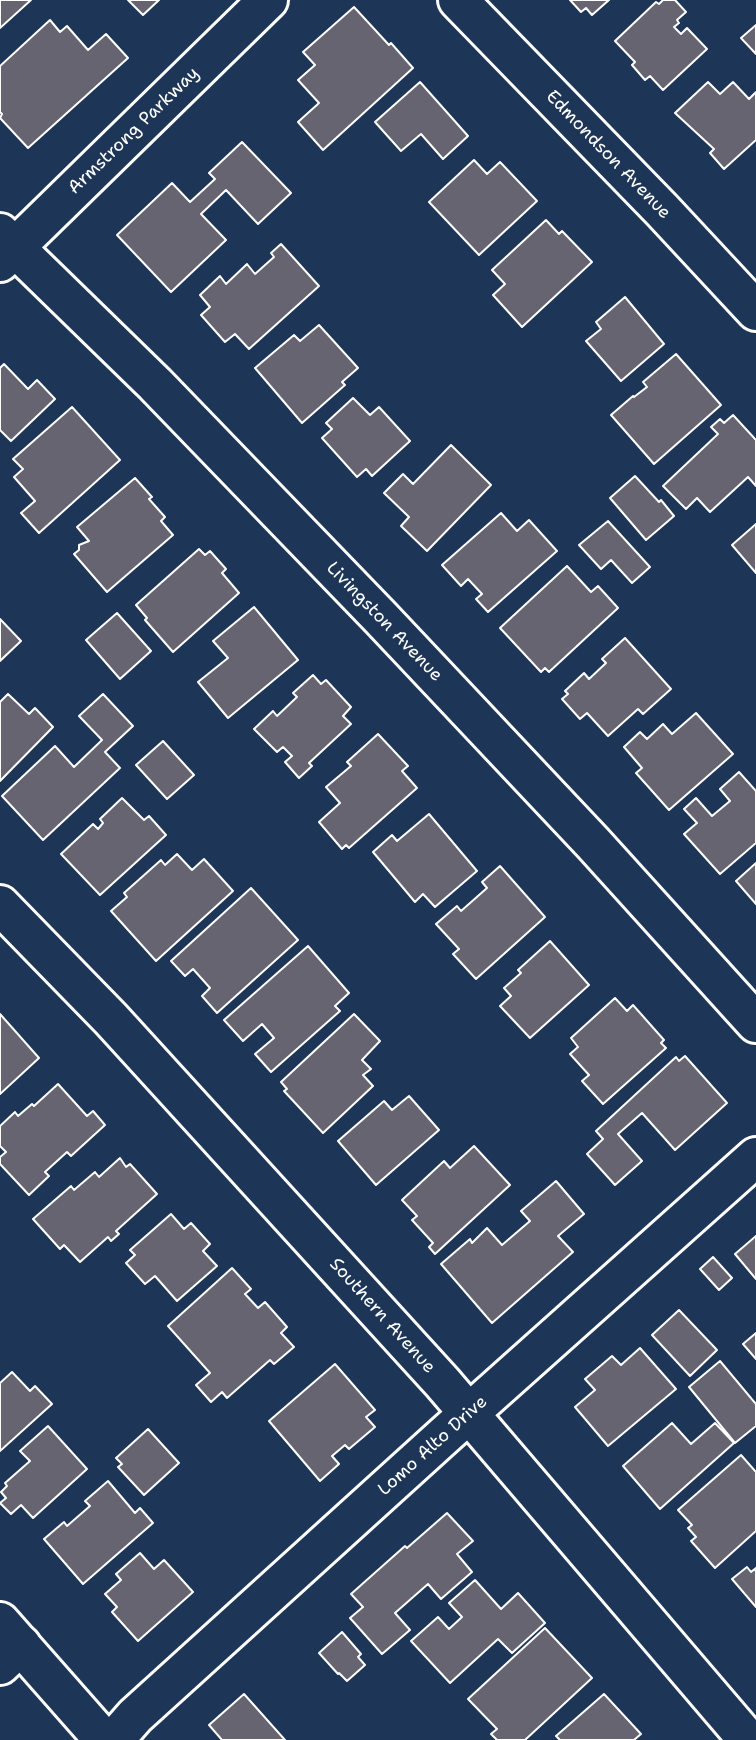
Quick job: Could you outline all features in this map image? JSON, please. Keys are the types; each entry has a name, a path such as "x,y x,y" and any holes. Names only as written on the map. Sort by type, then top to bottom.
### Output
{"street":[{"name":"Armstrong Parkway","path":"5,247 268,0"},
{"name":"Edmondson Avenue","path":"458,0 756,311"},
{"name":"Livingston Avenue","path":"5,247 155,384 382,618 593,843 756,1023"},
{"name":"Southern Avenue","path":"0,905 111,1019 443,1382 748,1740"},
{"name":"Lomo Alto Drive","path":"114,1740 135,1716 756,1157"},
{"path":"7,1644 104,1740"}],"building":[{"path":"0,0 31,0 0,28"},
{"path":"128,0 159,0 143,15"},
{"path":"570,0 609,0 592,15 586,8 581,12"},
{"path":"663,0 675,0 686,12 674,27 681,34 687,28 707,49 663,90 650,76 645,80 632,65 635,62 615,41 656,2 659,4"},
{"path":"354,7 413,68 323,150 298,122 319,103 298,80 315,65 303,52"},
{"path":"50,20 60,32 67,26 88,50 106,34 128,58 28,148 0,118 0,66"},
{"path":"756,25 756,54 741,38"},
{"path":"420,82 468,136 443,159 421,134 401,151 375,122"},
{"path":"708,82 720,94 733,82 749,99 756,92 756,140 724,169 710,153 714,149 675,113"},
{"path":"242,142 291,193 258,224 226,190 201,214 226,240 171,292 117,235 172,183 190,202 215,179 209,173"},
{"path":"474,160 487,174 500,162 537,201 479,255 429,202"},
{"path":"546,220 559,234 562,231 592,262 522,327 493,295 505,284 492,270"},
{"path":"281,244 319,286 249,349 235,334 225,342 201,315 210,307 200,295 220,276 226,284 247,264 255,274 274,257 271,253"},
{"path":"625,297 664,344 621,381 586,341 601,329 596,322"},
{"path":"319,325 358,368 342,382 345,385 302,423 255,368 294,335 300,341"},
{"path":"676,354 721,405 654,464 611,415 647,387 643,382"},
{"path":"4,364 28,389 37,380 55,399 11,441 0,430 0,368"},
{"path":"353,398 370,415 379,407 410,441 372,476 366,469 357,477 322,438 332,429 326,423"},
{"path":"72,407 120,460 39,533 21,513 35,501 14,477 23,469 13,459"},
{"path":"733,415 756,440 756,486 748,477 710,512 697,498 686,509 663,486 718,434 711,427 720,419 724,423"},
{"path":"451,445 491,485 427,551 401,526 409,517 384,493 403,474 413,484"},
{"path":"635,476 674,516 646,540 610,498"},
{"path":"135,478 152,497 149,499 165,517 161,521 173,535 107,592 74,554 79,550 79,545 89,541 77,527"},
{"path":"501,513 517,531 529,520 557,551 488,612 476,599 482,594 468,579 461,586 442,565"},
{"path":"608,521 650,567 632,583 611,560 601,569 579,545"},
{"path":"756,524 756,573 732,545"},
{"path":"199,549 205,555 210,551 226,569 222,573 239,593 173,652 145,620 147,618 136,605"},
{"path":"567,566 591,592 598,586 618,608 549,672 545,668 541,672 500,628"},
{"path":"254,607 298,660 228,718 198,682 228,658 213,641"},
{"path":"117,613 151,651 120,679 86,640"},
{"path":"0,619 21,641 0,661"},
{"path":"625,638 671,689 643,714 638,709 608,736 587,713 580,719 562,699 568,694 565,691 584,673 589,679 606,663 602,659"},
{"path":"313,675 321,684 326,680 351,707 343,716 351,724 309,763 312,766 299,778 285,762 292,756 283,747 277,752 254,729 273,711 277,716 297,697 293,693"},
{"path":"8,694 29,714 35,708 53,727 0,781 0,702"},
{"path":"103,694 133,726 105,752 120,768 43,840 2,796 55,746 74,767 102,740 79,716"},
{"path":"696,713 733,754 669,810 636,773 642,768 624,747 640,732 647,739 663,724 672,734"},
{"path":"378,734 408,766 402,771 417,788 349,848 346,845 342,849 319,822 340,803 326,787 351,766 347,762"},
{"path":"163,741 194,775 167,799 136,765"},
{"path":"739,772 756,791 756,843 720,874 684,834 697,823 684,809 696,798 712,816 730,801 720,789"},
{"path":"122,798 144,820 149,816 166,835 100,895 61,854 93,824 98,829 103,823 100,819"},
{"path":"429,814 477,871 435,907 423,894 415,902 373,852 392,835 397,841"},
{"path":"177,854 192,870 204,859 233,891 156,961 111,911 127,897 124,893 161,860 165,865"},
{"path":"756,863 756,904 736,881"},
{"path":"500,866 545,917 476,979 453,954 459,949 436,924 457,906 461,911 487,888 482,882"},
{"path":"251,888 298,940 217,1013 202,996 210,988 193,969 185,976 171,961"},
{"path":"550,941 589,985 530,1038 500,1006 511,996 504,988 521,973 518,970"},
{"path":"308,946 349,993 335,1006 340,1011 271,1072 255,1054 274,1038 262,1024 243,1041 224,1020"},
{"path":"615,998 627,1011 633,1005 664,1040 661,1043 666,1048 603,1104 582,1081 589,1075 570,1054 578,1047 571,1038"},
{"path":"0,1014 39,1058 0,1094"},
{"path":"354,1014 380,1041 362,1060 371,1069 363,1075 373,1086 323,1133 284,1091 287,1089 281,1082"},
{"path":"685,1056 727,1103 675,1150 642,1113 618,1134 642,1161 615,1185 587,1154 603,1139 596,1131 676,1057 679,1061"},
{"path":"58,1084 87,1116 93,1111 105,1125 71,1156 67,1152 45,1172 49,1176 29,1195 0,1164 0,1157 6,1152 0,1146 0,1126 15,1112 18,1116 32,1104 34,1106"},
{"path":"409,1096 439,1130 376,1185 338,1141 384,1101 392,1110"},
{"path":"474,1146 510,1185 435,1254 429,1247 433,1243 412,1220 417,1216 402,1200 444,1161 450,1168"},
{"path":"120,1158 126,1167 130,1164 157,1194 116,1231 119,1234 111,1241 108,1237 80,1262 64,1245 60,1249 33,1219 71,1186 74,1190 95,1172 99,1177"},
{"path":"556,1181 584,1214 558,1236 573,1252 492,1323 441,1264 470,1239 472,1243 487,1228 502,1245 530,1221 521,1211"},
{"path":"171,1214 184,1229 191,1223 210,1244 203,1251 217,1266 177,1301 155,1276 145,1284 126,1263 135,1255 130,1250"},
{"path":"756,1236 756,1279 735,1254"},
{"path":"713,1257 732,1278 719,1290 700,1269"},
{"path":"232,1268 251,1289 245,1294 258,1308 265,1302 287,1327 281,1333 294,1347 274,1364 270,1360 227,1398 222,1392 211,1402 196,1385 210,1373 168,1326"},
{"path":"679,1310 717,1350 690,1376 652,1335"},
{"path":"756,1333 756,1359 743,1344"},
{"path":"640,1348 676,1389 608,1446 575,1407 595,1390 585,1379 612,1356 621,1365"},
{"path":"720,1361 756,1404 756,1426 735,1443 689,1387"},
{"path":"335,1364 375,1410 366,1417 375,1427 349,1449 345,1445 332,1456 339,1464 320,1481 269,1421"},
{"path":"12,1372 30,1391 35,1386 52,1404 0,1451 0,1383"},
{"path":"672,1423 691,1444 715,1423 734,1443 660,1509 623,1466"},
{"path":"48,1426 87,1469 33,1518 21,1505 11,1514 0,1503 6,1498 1,1492 7,1486 5,1483 30,1461 20,1451"},
{"path":"148,1429 179,1463 144,1495 118,1467 122,1464 116,1458"},
{"path":"741,1455 756,1472 756,1531 715,1568 691,1541 696,1537 688,1528 692,1525 678,1510"},
{"path":"108,1481 135,1513 140,1508 153,1523 83,1584 44,1539 64,1522 67,1526 90,1506 85,1501"},
{"path":"447,1513 473,1541 457,1554 472,1572 441,1599 428,1584 395,1613 410,1630 382,1654 350,1618 363,1607 351,1594"},
{"path":"140,1553 154,1569 164,1560 193,1592 138,1641 112,1612 117,1607 105,1594 121,1580 116,1574"},
{"path":"747,1567 751,1572 756,1568 756,1607 732,1579"},
{"path":"475,1580 501,1609 518,1593 545,1623 512,1653 498,1639 450,1683 411,1641 438,1617 449,1629 462,1617 449,1603"},
{"path":"545,1628 592,1678 525,1740 497,1740 491,1734 497,1729 468,1699"},
{"path":"342,1632 361,1654 358,1657 365,1665 347,1681 319,1653"},
{"path":"244,1694 285,1740 222,1740 209,1725"},
{"path":"604,1694 641,1734 634,1740 560,1740 556,1736"}]}
